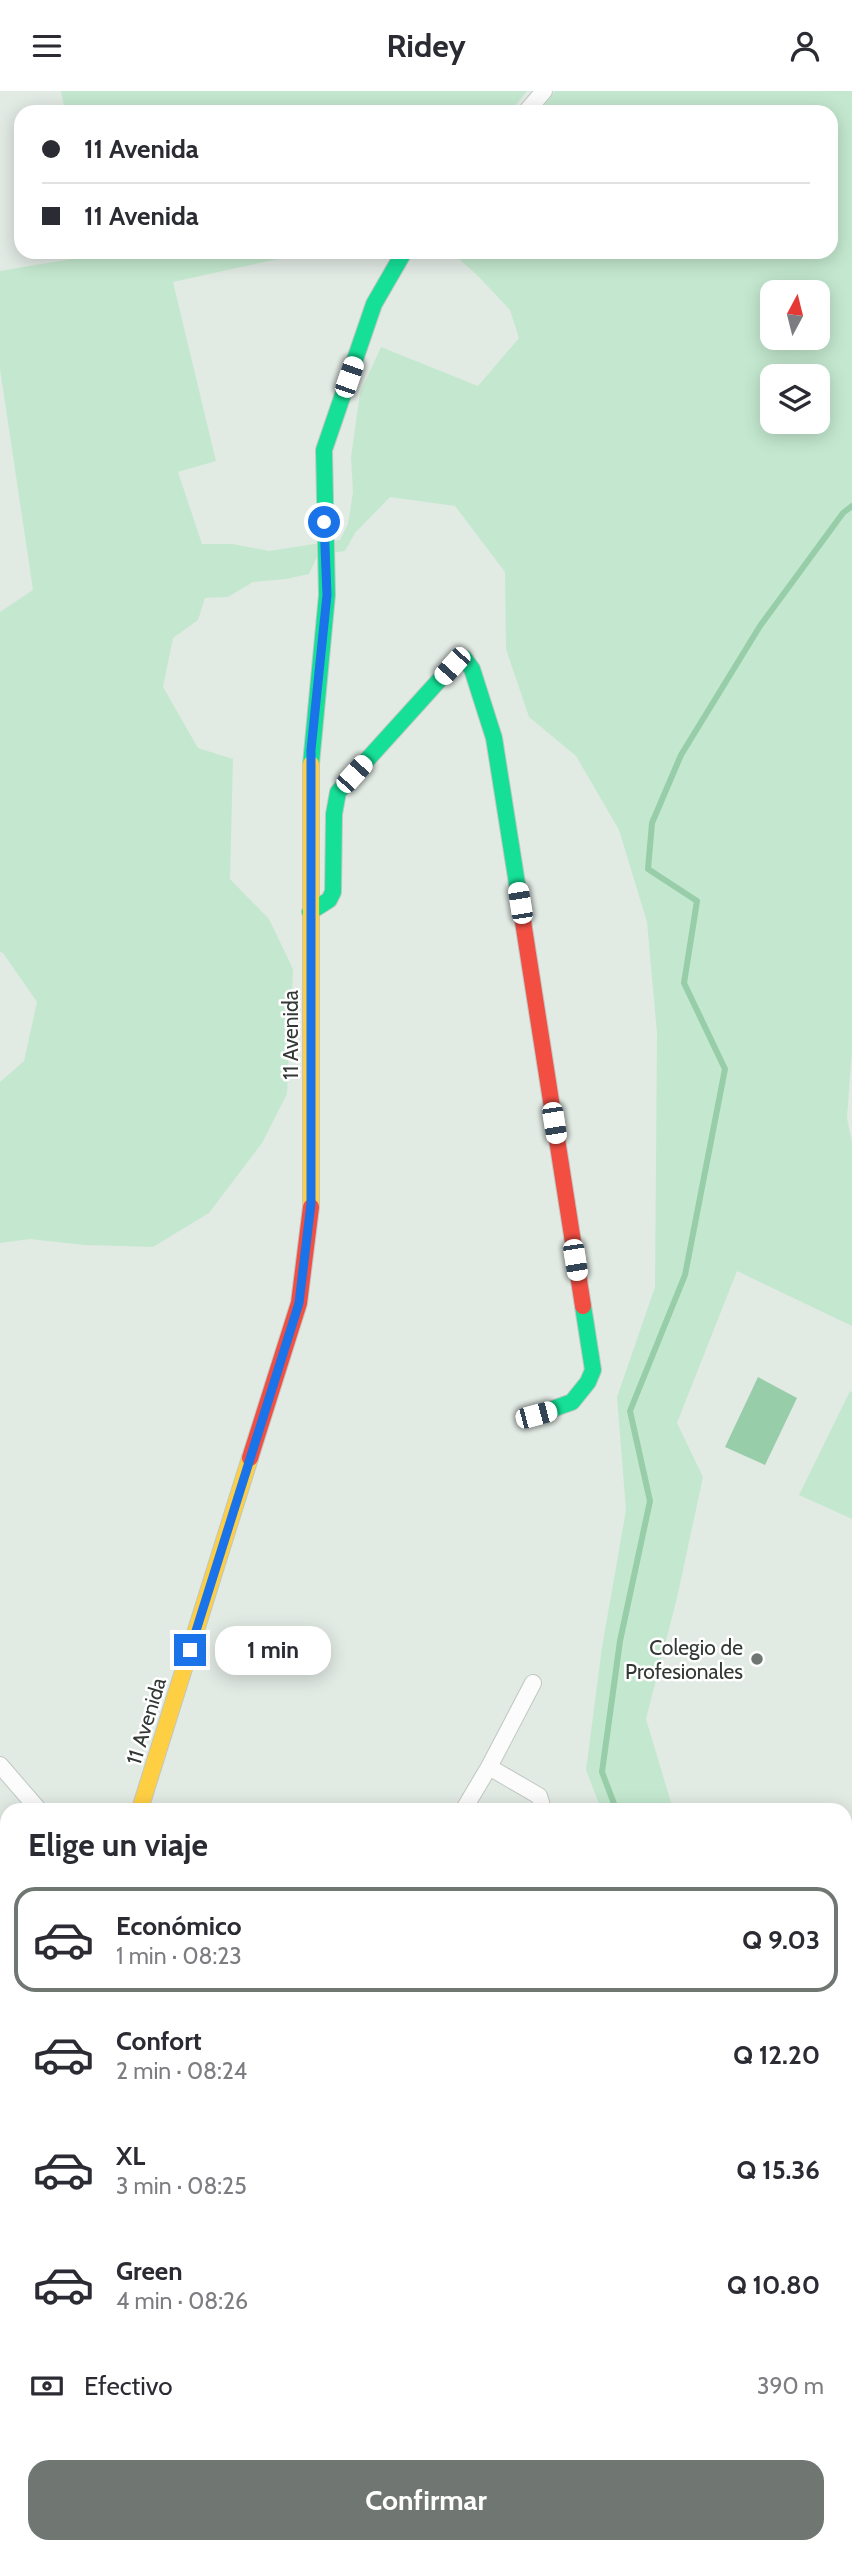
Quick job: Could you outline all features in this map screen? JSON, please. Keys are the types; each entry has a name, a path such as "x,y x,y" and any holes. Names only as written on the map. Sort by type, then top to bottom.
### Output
{"street":[{"path":"532,105 544,91"},
{"name":"11 Avenida","path":"142,1803 299,1303 311,1204 311,750 327,595 324,450 374,304 400,259"},
{"path":"310,912 329,900 333,892 334,814 338,792 452,666 464,658 472,669 495,738 593,1370 586,1390 571,1405 536,1415"},
{"path":"468,1803 533,1683"},
{"path":"0,1766 33,1803"},
{"path":"489,1767 539,1797 541,1803"}],"shaded area":[{"path":"61,91 527,91 516,105 64,105"},
{"path":"555,91 852,91 852,1050 847,1118 852,1143 852,1326 737,1271 677,1423 703,1477 677,1598 646,1719 671,1803 599,1803 586,1770 602,1647 626,1510 617,1397 655,1287 657,1033 647,922 619,830 576,756 529,717 506,649 505,572 455,506 390,497 355,533 345,551 318,555 309,574 253,582 228,597 205,598 198,620 173,638 163,687 198,748 233,759 230,879 269,919 293,969 287,1094 262,1143 209,1213 153,1247 84,1245 30,1239 0,1243 0,1082 24,1061 37,1002 0,952 0,612 33,590 0,369 0,271 71,259 278,259 173,282 216,461 178,472 202,544 233,544 269,551 340,540 348,524 353,492 351,457 360,393 381,347 478,386 519,338 510,310 459,259 838,259 838,105 544,105"},
{"path":"758,1377 797,1398 765,1465 725,1447"},
{"path":"850,1391 852,1392 852,1519 799,1495"}],"waterway":[{"path":"614,1803 602,1772 620,1641 650,1501 630,1411 685,1275 725,1069 684,983 697,901 648,869 652,823 681,755 760,626 843,513 852,506"}],"traffic: fast":[{"path":"311,764 327,595 324,450 374,304 400,259"},
{"path":"310,912 329,900 333,892 334,814 338,792 452,666 464,658 472,669 494,738 519,896"},
{"path":"536,1415 572,1402 588,1382 593,1370 583,1306"}],"traffic: slow":[{"path":"311,764 311,1207"},
{"path":"142,1803 250,1458"}],"traffic: jam":[{"path":"519,896 583,1306"},
{"path":"250,1458 299,1303 311,1207"}],"place":[{"name":"Colegio de Profesionales","path":"757,1659"}],"route":[{"path":"190,1650 299,1303 311,1204 311,750 327,595 324,522"}]}
